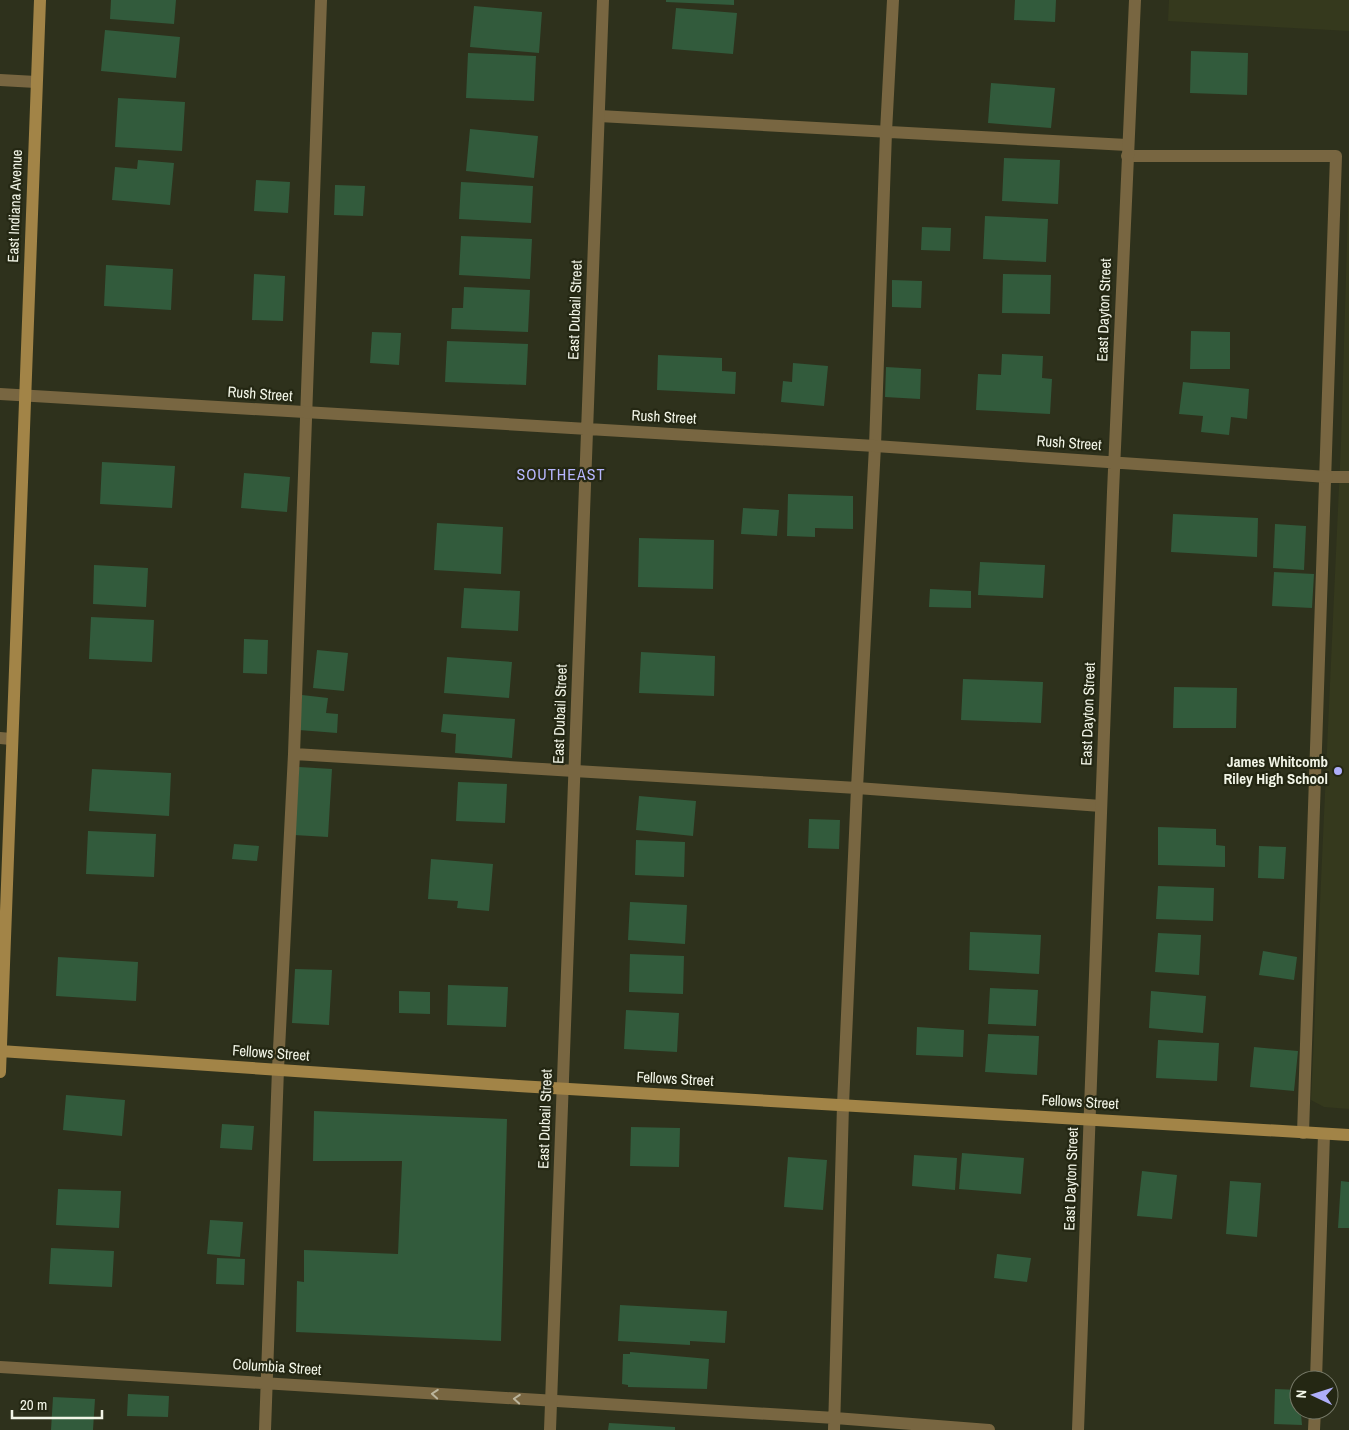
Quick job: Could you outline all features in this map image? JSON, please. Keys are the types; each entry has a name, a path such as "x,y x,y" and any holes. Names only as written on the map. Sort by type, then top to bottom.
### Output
{"street":[{"name":"East Indiana Avenue","path":"0,1072 6,738 26,395 40,0"},
{"path":"265,1430 278,1069 294,754 304,413 321,0"},
{"name":"East Dubail Street","path":"550,1430 603,0"},
{"path":"835,1424 843,1105 875,446 886,132 893,0"},
{"name":"East Dayton Street","path":"1078,1430 1127,151 1135,0"},
{"path":"0,80 36,82"},
{"path":"599,116 886,132 1127,151 1336,156 1327,477 1303,1133"},
{"name":"Rush Street","path":"0,394 875,446 1349,477"},
{"path":"294,754 857,788 1101,806"},
{"name":"Fellows Street","path":"0,1051 562,1088 1349,1135"},
{"path":"1316,1370 1324,1134"},
{"name":"Columbia Street","path":"0,1367 551,1401 835,1424 989,1430"}],"shaded area":[{"path":"1169,0 1349,0 1349,31 1168,21"},
{"name":"James Whitcomb Riley High School","path":"1349,177 1349,1109 1324,1107 1311,1100 1341,443"}],"building":[{"path":"111,0 176,0 174,24 110,19"},
{"path":"666,0 734,0 734,5 666,2"},
{"path":"1015,0 1056,0 1055,22 1014,20"},
{"path":"474,6 542,12 539,53 470,47"},
{"path":"676,8 737,13 733,54 672,49"},
{"path":"105,30 180,37 176,78 101,71"},
{"path":"1191,51 1248,53 1247,95 1190,93"},
{"path":"468,53 536,56 534,101 466,98"},
{"path":"991,83 1055,88 1051,128 988,123"},
{"path":"118,98 185,102 182,151 115,147"},
{"path":"470,129 538,136 534,178 466,171"},
{"path":"1004,158 1060,160 1058,204 1002,201"},
{"path":"138,160 174,163 170,205 112,200 115,167 137,169"},
{"path":"256,180 290,182 288,213 254,211"},
{"path":"461,182 533,186 531,223 459,219"},
{"path":"335,185 365,186 363,216 334,215"},
{"path":"985,216 1048,219 1046,262 983,259"},
{"path":"922,227 951,228 950,251 921,250"},
{"path":"461,236 532,239 530,279 459,275"},
{"path":"106,265 173,269 171,310 104,306"},
{"path":"254,274 285,276 283,321 252,320"},
{"path":"1003,274 1051,275 1050,314 1002,313"},
{"path":"892,280 922,281 921,308 892,307"},
{"path":"464,287 530,290 528,332 451,329 452,308 463,308"},
{"path":"1191,331 1230,332 1230,369 1190,369"},
{"path":"372,332 401,333 399,365 370,363"},
{"path":"447,341 528,344 526,385 445,382"},
{"path":"1002,354 1043,356 1042,378 1052,379 1050,414 976,410 978,374 1001,375"},
{"path":"658,355 722,358 722,371 736,372 735,394 657,390"},
{"path":"793,363 828,366 824,406 781,402 783,381 792,382"},
{"path":"886,367 921,369 920,399 885,397"},
{"path":"1183,382 1249,389 1247,419 1231,417 1229,435 1201,432 1203,416 1179,414"},
{"path":"102,462 175,466 172,508 100,504"},
{"path":"244,473 290,477 287,512 241,508"},
{"path":"788,494 853,496 853,529 815,528 815,537 787,536"},
{"path":"743,508 779,510 777,536 741,534"},
{"path":"1173,514 1258,518 1257,557 1171,552"},
{"path":"437,523 503,527 501,574 434,570"},
{"path":"1275,524 1306,526 1304,570 1273,568"},
{"path":"639,538 714,540 713,589 638,587"},
{"path":"980,562 1045,565 1043,598 978,595"},
{"path":"94,565 148,568 146,607 93,604"},
{"path":"1274,572 1314,574 1312,608 1272,606"},
{"path":"464,588 520,591 518,631 461,628"},
{"path":"930,589 971,591 971,608 929,607"},
{"path":"91,617 154,620 152,662 89,659"},
{"path":"244,639 268,640 267,674 243,673"},
{"path":"317,650 348,653 344,691 313,688"},
{"path":"641,652 715,656 714,696 639,693"},
{"path":"447,657 512,662 509,698 444,693"},
{"path":"963,679 1043,682 1041,723 961,720"},
{"path":"1174,687 1237,688 1236,728 1173,728"},
{"path":"302,695 328,698 326,713 338,714 337,733 299,730"},
{"path":"443,714 515,719 512,758 455,753 456,734 441,732"},
{"path":"299,767 332,769 328,837 294,835"},
{"path":"92,769 171,773 169,816 89,811"},
{"path":"458,782 507,784 505,823 456,821"},
{"path":"639,796 696,801 693,836 636,830"},
{"path":"809,819 840,820 839,849 808,848"},
{"path":"1158,827 1216,829 1216,845 1225,846 1225,867 1158,865"},
{"path":"88,831 156,834 154,877 86,874"},
{"path":"636,840 685,842 684,877 635,875"},
{"path":"234,844 259,846 257,861 232,859"},
{"path":"1259,846 1286,847 1284,879 1258,878"},
{"path":"431,859 493,864 489,911 457,908 458,901 428,899"},
{"path":"1158,886 1214,888 1213,921 1156,919"},
{"path":"630,902 687,905 685,944 628,940"},
{"path":"970,932 1041,935 1039,974 969,970"},
{"path":"1158,933 1201,935 1199,975 1155,972"},
{"path":"1263,951 1297,957 1294,980 1259,975"},
{"path":"630,954 684,956 683,994 629,992"},
{"path":"58,957 138,962 136,1001 56,996"},
{"path":"295,969 332,970 329,1025 292,1023"},
{"path":"448,985 508,987 506,1027 447,1025"},
{"path":"990,988 1038,990 1036,1026 988,1024"},
{"path":"399,991 430,992 430,1014 399,1013"},
{"path":"1151,991 1206,996 1203,1033 1149,1028"},
{"path":"626,1010 679,1013 677,1052 624,1049"},
{"path":"917,1027 964,1030 963,1057 916,1055"},
{"path":"988,1034 1039,1036 1037,1075 985,1072"},
{"path":"1158,1040 1219,1043 1217,1081 1156,1078"},
{"path":"1254,1047 1298,1051 1294,1091 1250,1087"},
{"path":"66,1095 125,1100 122,1136 63,1130"},
{"path":"314,1111 507,1119 501,1341 296,1332 297,1281 304,1282 304,1250 398,1254 402,1161 313,1161"},
{"path":"222,1124 254,1126 252,1150 220,1148"},
{"path":"631,1127 680,1128 679,1167 630,1166"},
{"path":"962,1153 1024,1158 1021,1194 959,1189"},
{"path":"914,1155 957,1158 955,1190 912,1186"},
{"path":"788,1157 827,1160 823,1210 784,1207"},
{"path":"1142,1171 1177,1175 1172,1219 1137,1216"},
{"path":"1230,1181 1261,1183 1257,1237 1226,1234"},
{"path":"1341,1181 1349,1182 1349,1228 1338,1228"},
{"path":"58,1189 121,1191 119,1228 56,1225"},
{"path":"210,1220 243,1222 240,1257 207,1254"},
{"path":"51,1248 114,1251 112,1287 49,1284"},
{"path":"997,1254 1031,1258 1027,1282 994,1278"},
{"path":"217,1258 245,1259 244,1285 216,1284"},
{"path":"620,1305 727,1311 725,1343 690,1341 690,1345 618,1341"},
{"path":"630,1352 709,1359 707,1389 628,1387 628,1385 622,1384 623,1354 630,1354"},
{"path":"1275,1389 1289,1390 1289,1420 1302,1420 1302,1425 1274,1424"},
{"path":"128,1394 169,1396 168,1417 127,1416"},
{"path":"53,1397 95,1399 93,1430 51,1430"},
{"path":"609,1423 675,1427 675,1430 608,1430"}],"place":[{"name":"James Whitcomb Riley High School","path":"1338,771"}],"district":[{"name":"SOUTHEAST","path":"561,474"}]}
